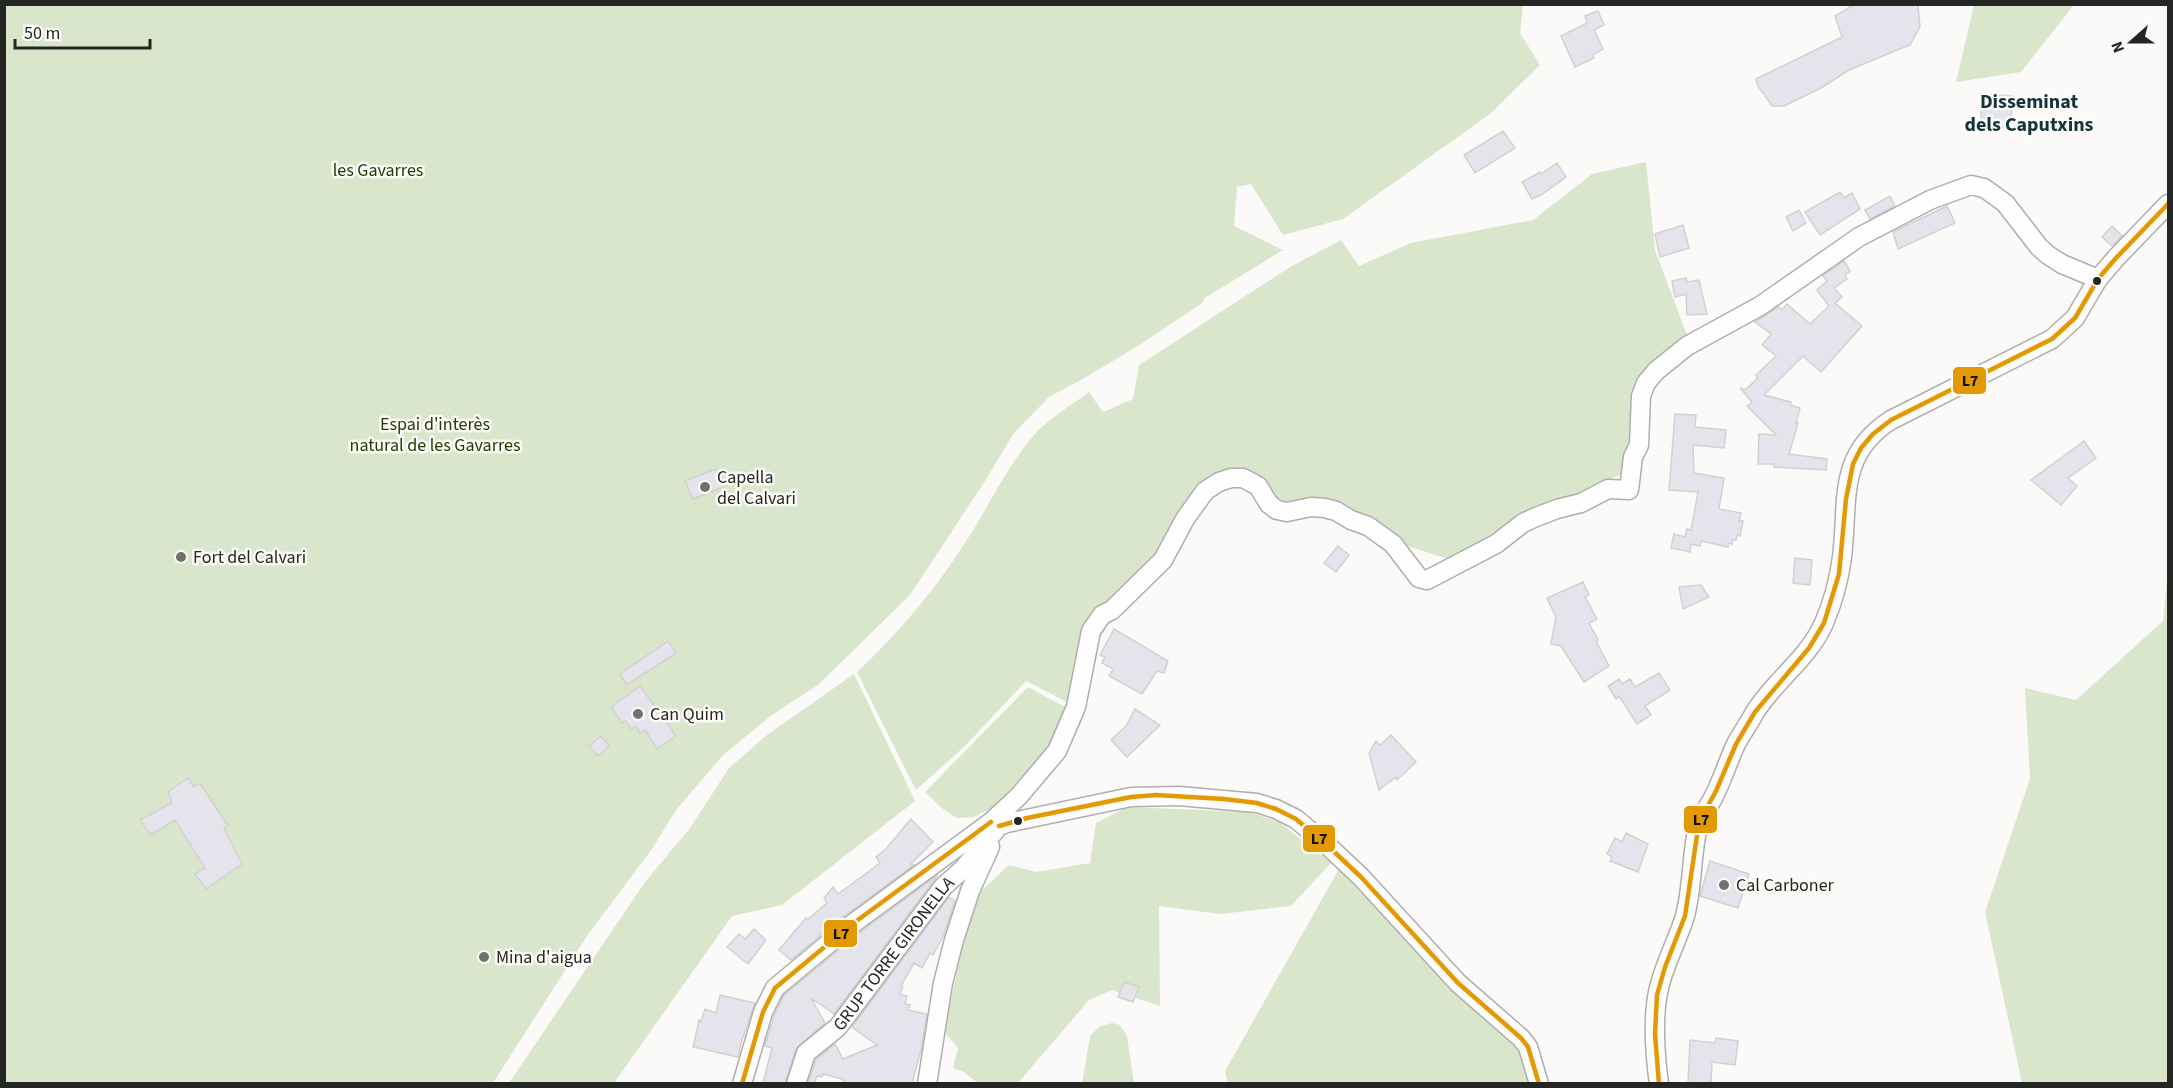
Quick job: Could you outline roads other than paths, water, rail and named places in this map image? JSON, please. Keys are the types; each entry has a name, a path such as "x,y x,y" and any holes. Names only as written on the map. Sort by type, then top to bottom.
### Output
{"street":[{"path":"995,824 1057,751 1076,707 1089,639 1098,620 1112,610 1159,565 1197,500 1205,491 1219,482 1231,478 1243,478 1258,486 1269,504 1277,510 1287,512 1311,507 1324,508 1368,526 1393,544 1419,578 1427,580 1496,544 1523,523 1536,517 1557,508 1581,503 1608,489 1629,490 1633,457 1639,446 1641,396 1646,383 1656,371 1687,346 1760,306 1859,237 1930,200 1971,185 1984,188 2005,203 2039,247 2048,255 2062,264 2098,279"},
{"path":"1659,1083 1657,998 1660,983 1685,914 1701,816 1713,798 1737,742 1758,708 1798,663 1823,624 1839,576 1844,538 1846,486 1865,440 1874,430 1892,420 2052,339 2075,318 2098,279 2116,258 2169,204"},
{"path":"995,824 1109,800 1156,795 1257,803 1287,814 1328,846 1361,877 1439,963 1521,1038 1528,1047 1539,1083"},
{"name":"GRUP TORRE GIRONELLA","path":"742,1083 763,1012 775,988 850,925 995,824"},
{"name":"GRUP TORRE GIRONELLA","path":"796,1083 806,1053 838,1027 943,887 963,869 995,824"},
{"name":"GRUP TORRE GIRONELLA","path":"927,1083 943,983 954,940 995,824"}],"place":[{"name":"Capella del Calvari","path":"705,487"},
{"name":"Fort del Calvari","path":"181,557"},
{"name":"Can Quim","path":"638,714"},
{"name":"Cal Carboner","path":"1724,885"},
{"name":"Mina d'aigua","path":"484,957"}],"district":[{"name":"Disseminat dels Caputxins","path":"2029,114"}],"park label":[{"name":"les Gavarres","path":"378,170"},
{"name":"Espai d'interès natural de les Gavarres","path":"435,434"}]}
